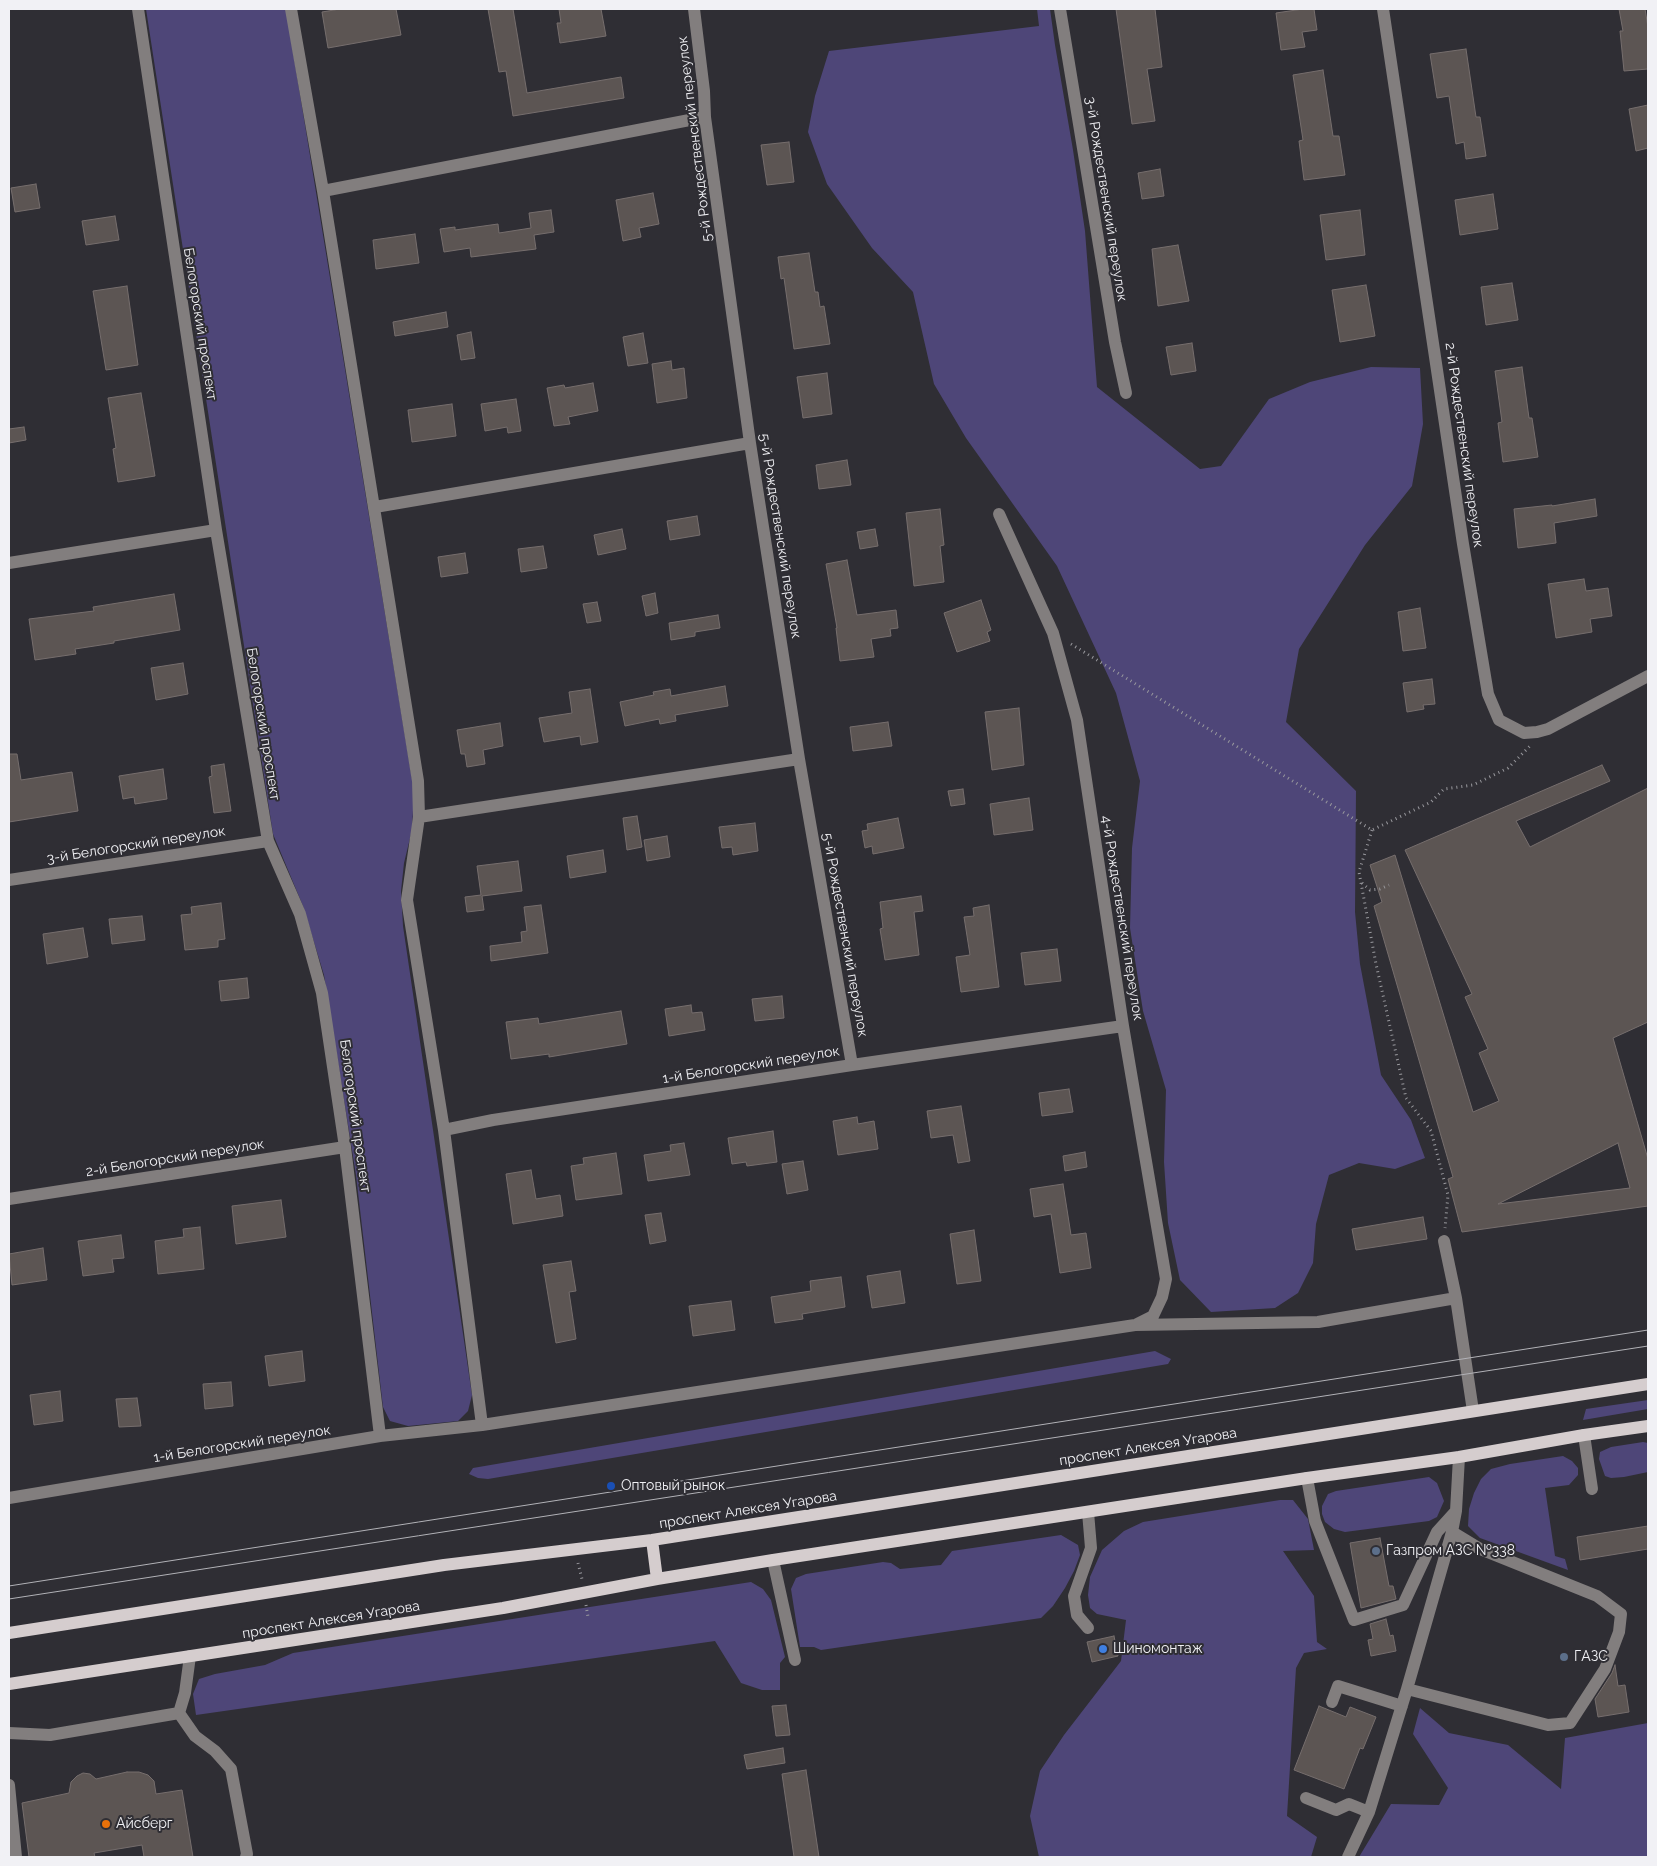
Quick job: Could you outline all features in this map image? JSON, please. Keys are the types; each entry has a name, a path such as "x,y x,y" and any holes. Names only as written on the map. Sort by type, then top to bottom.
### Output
{"main road":[{"name":"проспект Алексея Угарова","path":"9,1633 444,1565 652,1540 1648,1384"},
{"name":"проспект Алексея Угарова","path":"9,1684 503,1608 657,1579 773,1560 1307,1478 1458,1457 1648,1426"},
{"name":"проспект Алексея Угарова","path":"652,1540 657,1579"}],"street":[{"name":"Белогорский проспект","path":"138,9 216,530 268,841 300,914 322,993 346,1147 380,1436"},
{"path":"292,9 375,506 418,781 419,817 407,900 444,1130 482,1425"},
{"name":"5-й Рождественский переулок","path":"694,9 704,91 705,117 750,443 799,759 852,1065"},
{"name":"3-й Рождественский переулок","path":"1060,9 1115,342 1126,393"},
{"name":"2-й Рождественский переулок","path":"1383,9 1462,535 1488,694 1499,720 1524,733 1537,732"},
{"path":"323,191 705,117"},
{"path":"375,506 750,443"},
{"name":"4-й Рождественский переулок","path":"999,514 1053,633 1077,720 1123,1026 1166,1279 1162,1297 1153,1316 1135,1325"},
{"path":"9,563 216,530"},
{"path":"1537,732 1648,676"},
{"path":"419,817 799,759"},
{"name":"3-й Белогорский переулок","path":"9,880 268,841"},
{"name":"1-й Белогорский переулок","path":"444,1130 493,1120 852,1065 1123,1026"},
{"name":"2-й Белогорский переулок","path":"9,1199 346,1147"},
{"path":"1444,1241 1456,1298 1473,1411"},
{"name":"1-й Белогорский переулок","path":"9,1498 380,1436 482,1425 1135,1325 1318,1322 1456,1298"},
{"path":"1584,1435 1592,1490"},
{"path":"1348,1857 1369,1812 1402,1706 1452,1532 1456,1511 1458,1457"},
{"path":"1307,1478 1315,1520 1354,1620 1403,1605 1437,1532 1456,1511"},
{"path":"1088,1512 1092,1548 1074,1596 1077,1615 1088,1628"},
{"path":"1407,1689 1548,1725 1570,1723 1605,1669 1619,1632 1620,1614 1597,1596 1480,1549 1452,1532"},
{"path":"773,1560 795,1660"},
{"path":"179,1713 185,1693 190,1656"},
{"path":"1332,1702 1338,1686 1402,1706"},
{"path":"9,1733 50,1735 179,1713"},
{"path":"179,1713 195,1736 215,1751 231,1769 246,1857"},
{"path":"9,1786 16,1857"},
{"path":"1306,1798 1336,1810 1349,1804 1369,1812"}],"path":[{"path":"1053,633 1372,830"},
{"path":"1444,1241 1448,1194 1431,1131 1406,1098 1376,964 1359,872 1372,830 1431,802 1444,789 1473,785 1508,768 1528,750 1537,732"},
{"path":"1361,883 1370,890 1380,889 1389,885"},
{"path":"576,1549 588,1617"}],"shaded area":[{"path":"146,9 286,9 414,791 412,830 404,863 401,891 403,926 472,1395 468,1411 458,1421 408,1426 390,1421 383,1407 356,1175 324,975 303,906 273,834"},
{"path":"1037,9 1050,9 1073,150 1085,231 1097,387 1200,469 1221,466 1269,399 1310,382 1371,367 1420,368 1423,424 1412,486 1365,545 1299,649 1286,722 1356,791 1355,912 1360,964 1381,1075 1411,1120 1425,1158 1395,1169 1359,1163 1329,1175 1316,1224 1313,1263 1298,1293 1275,1308 1211,1312 1180,1280 1168,1223 1164,1162 1166,1090 1143,1011 1130,928 1132,848 1140,781 1116,693 1057,566 966,438 934,384 913,292 872,248 827,184 808,132 815,96 829,51 1039,26"},
{"path":"1155,1351 1171,1359 1168,1364 488,1479 478,1478 469,1474 473,1468"},
{"path":"1648,1400 1648,1409 1583,1420 1586,1409"},
{"path":"1643,1442 1648,1443 1648,1472 1624,1477 1611,1478 1605,1476 1599,1459 1600,1452 1611,1447"},
{"path":"1563,1456 1572,1461 1578,1468 1578,1475 1569,1485 1545,1488 1555,1556 1565,1559 1568,1570 1480,1538 1468,1526 1469,1509 1474,1493 1481,1479 1491,1469 1510,1464"},
{"path":"1429,1477 1437,1483 1444,1501 1437,1517 1429,1521 1345,1532 1334,1529 1325,1522 1322,1506 1328,1494 1336,1491"},
{"path":"1280,1500 1293,1500 1308,1519 1314,1550 1283,1551 1314,1596 1317,1642 1327,1649 1304,1653 1296,1668 1287,1816 1317,1837 1311,1857 1039,1857 1030,1816 1040,1771 1064,1735 1121,1661 1126,1620 1097,1614 1090,1608 1088,1595 1090,1577 1102,1550 1124,1531 1143,1522"},
{"path":"1061,1535 1078,1545 1080,1555 1065,1588 1053,1606 1041,1618 821,1650 814,1647 800,1647 791,1589 796,1578 806,1574 883,1562 891,1563 900,1569 941,1565 952,1551"},
{"path":"751,1582 763,1589 771,1600 785,1657 780,1663 780,1690 762,1690 741,1683 715,1641 196,1715 193,1694 199,1679 215,1674 265,1665 293,1653"},
{"path":"1420,1708 1449,1733 1508,1745 1561,1789 1565,1738 1648,1723 1648,1857 1359,1857 1391,1804 1439,1805 1448,1788 1413,1734"}],"building":[{"path":"340,9 396,9 401,35 328,48 322,12"},
{"path":"488,9 513,9 527,93 621,77 624,98 513,116 506,71 499,72"},
{"path":"559,9 601,9 606,36 560,43 557,23 561,23"},
{"path":"1116,9 1155,9 1162,67 1147,69 1155,121 1132,124"},
{"path":"1314,9 1317,30 1302,32 1305,47 1281,50 1276,13"},
{"path":"1619,9 1645,9 1648,27 1648,69 1624,71 1620,31 1623,31"},
{"path":"1466,49 1476,117 1480,117 1486,156 1466,159 1464,142 1456,144 1449,96 1437,98 1430,54"},
{"path":"1323,70 1333,136 1339,136 1345,175 1304,180 1299,141 1303,140 1293,75"},
{"path":"1648,105 1648,148 1636,151 1629,109"},
{"path":"789,142 794,182 767,185 761,145"},
{"path":"1160,169 1164,196 1142,199 1138,173"},
{"path":"36,184 40,208 15,212 11,188"},
{"path":"653,193 659,224 639,228 641,237 623,241 616,200"},
{"path":"1493,194 1498,229 1460,235 1455,200"},
{"path":"551,210 554,232 534,235 536,249 471,257 470,248 444,252 440,229 455,227 455,230 498,224 499,233 531,228 529,213"},
{"path":"1360,210 1365,255 1326,260 1320,215"},
{"path":"115,216 119,240 86,245 82,221"},
{"path":"415,234 419,263 376,269 373,240"},
{"path":"1178,245 1189,301 1158,306 1152,249"},
{"path":"809,253 815,292 818,292 820,307 824,306 830,344 794,349 784,278 781,279 778,257"},
{"path":"1512,283 1518,320 1486,325 1481,287"},
{"path":"1366,285 1375,336 1340,342 1332,290"},
{"path":"127,286 138,365 106,370 93,291"},
{"path":"446,312 448,327 395,336 393,322"},
{"path":"471,332 475,358 461,360 457,335"},
{"path":"643,333 648,363 628,366 623,337"},
{"path":"1192,343 1196,371 1171,375 1166,347"},
{"path":"671,361 672,370 684,368 687,398 657,403 652,364"},
{"path":"1522,367 1529,418 1532,418 1538,457 1503,462 1498,423 1502,422 1495,371"},
{"path":"827,373 832,414 803,418 797,377"},
{"path":"593,383 598,411 568,417 570,424 554,426 547,388 564,385 565,388"},
{"path":"141,393 155,476 118,482 113,449 116,448 108,398"},
{"path":"516,399 521,431 508,433 507,427 485,431 481,404"},
{"path":"452,404 456,436 412,442 408,410"},
{"path":"24,427 26,440 9,443 9,429"},
{"path":"847,460 851,485 819,489 816,465"},
{"path":"1595,499 1597,516 1554,523 1556,543 1518,548 1514,509 1552,506"},
{"path":"940,509 944,545 940,546 944,582 914,586 906,513"},
{"path":"697,516 700,535 670,540 667,521"},
{"path":"622,529 626,549 598,555 594,535"},
{"path":"875,529 878,546 860,549 857,532"},
{"path":"543,546 547,568 521,572 518,549"},
{"path":"465,553 468,573 441,577 438,557"},
{"path":"847,560 857,615 896,610 898,628 890,629 891,636 871,639 874,657 840,661 837,628 826,564"},
{"path":"1584,579 1586,591 1608,588 1612,616 1590,619 1592,632 1556,638 1548,584"},
{"path":"655,593 658,613 646,616 642,596"},
{"path":"174,594 180,630 75,649 76,654 35,660 29,619 94,611 93,607"},
{"path":"981,600 991,630 987,632 990,641 957,652 944,613"},
{"path":"597,602 601,621 587,623 583,604"},
{"path":"1420,608 1426,648 1403,651 1398,612"},
{"path":"718,615 720,628 695,632 695,636 671,640 669,623"},
{"path":"183,663 188,694 156,700 151,668"},
{"path":"1432,679 1435,704 1423,705 1424,709 1407,712 1403,683"},
{"path":"725,686 728,706 675,715 676,721 660,724 659,719 625,726 620,702 654,695 653,692 670,689 671,696"},
{"path":"590,689 598,742 581,745 580,736 544,742 539,718 572,713 569,692"},
{"path":"1019,708 1024,765 992,770 985,712"},
{"path":"888,722 892,746 853,751 850,727"},
{"path":"500,723 503,746 483,750 485,764 467,767 465,754 461,754 457,730"},
{"path":"9,754 17,754 21,780 72,772 78,811 9,822"},
{"path":"224,764 231,811 214,813 209,777 212,776 211,766"},
{"path":"1602,765 1610,781 1516,821 1530,847 1648,788 1648,1022 1613,1038 1648,1159 1648,1206 1462,1232 1448,1179 1453,1177 1374,906 1382,902 1370,865 1395,855 1473,1112 1499,1101 1479,1053 1488,1049 1465,997 1472,994 1405,850","holes":["1618,1143 1630,1188 1498,1204"]},
{"path":"163,769 167,799 135,804 134,797 123,799 119,776"},
{"path":"963,789 965,804 951,806 948,791"},
{"path":"1029,798 1033,830 994,835 990,804"},
{"path":"637,816 642,847 627,850 623,818"},
{"path":"898,818 904,848 873,854 872,846 865,848 862,831 868,830 867,824"},
{"path":"755,823 758,851 733,855 732,847 722,848 719,827"},
{"path":"667,836 670,857 647,861 644,840"},
{"path":"603,850 606,872 570,878 567,856"},
{"path":"518,861 522,891 482,896 484,910 467,912 465,897 481,895 477,866"},
{"path":"921,896 923,911 914,912 919,955 885,960 880,929 883,928 880,902"},
{"path":"221,903 225,939 218,940 218,947 185,950 181,915 192,914 191,907"},
{"path":"541,905 548,953 491,961 490,946 522,942 521,932 527,931 524,907"},
{"path":"989,905 999,987 961,992 956,957 970,955 964,917 974,916 973,908"},
{"path":"142,916 145,940 112,944 109,919"},
{"path":"83,928 88,957 47,964 43,934"},
{"path":"1057,949 1061,981 1025,985 1021,953"},
{"path":"247,978 249,998 221,1001 219,981"},
{"path":"782,996 784,1018 755,1021 752,999"},
{"path":"691,1005 692,1013 702,1012 705,1030 669,1036 665,1009"},
{"path":"621,1011 627,1044 549,1057 549,1054 511,1059 506,1022 538,1018 539,1024"},
{"path":"1069,1089 1073,1112 1042,1116 1039,1093"},
{"path":"961,1106 970,1161 958,1163 953,1135 931,1138 927,1111"},
{"path":"857,1117 858,1124 874,1121 878,1149 838,1155 833,1121"},
{"path":"773,1131 777,1162 747,1166 746,1162 732,1164 728,1138"},
{"path":"684,1143 690,1175 648,1181 644,1155 671,1151 670,1145"},
{"path":"1085,1152 1087,1167 1065,1171 1063,1156"},
{"path":"616,1153 622,1194 576,1200 571,1166 584,1164 583,1158"},
{"path":"803,1161 808,1190 787,1194 782,1164"},
{"path":"531,1170 536,1199 560,1195 563,1216 513,1224 506,1174"},
{"path":"1063,1184 1071,1235 1086,1233 1091,1268 1060,1273 1051,1214 1034,1217 1030,1189"},
{"path":"281,1200 286,1237 236,1244 232,1206"},
{"path":"661,1213 666,1241 650,1244 645,1215"},
{"path":"1423,1217 1427,1239 1356,1250 1352,1229"},
{"path":"200,1227 204,1269 158,1274 155,1241 184,1237 183,1229"},
{"path":"974,1230 981,1281 957,1284 950,1234"},
{"path":"121,1235 124,1258 112,1259 114,1272 83,1276 78,1241"},
{"path":"43,1248 47,1280 12,1285 9,1254"},
{"path":"571,1261 576,1291 569,1292 576,1339 556,1343 543,1265"},
{"path":"900,1271 905,1303 872,1308 867,1276"},
{"path":"841,1277 845,1307 802,1314 803,1319 775,1323 771,1297 811,1291 810,1281"},
{"path":"731,1301 735,1330 693,1336 689,1306"},
{"path":"302,1351 305,1381 269,1386 265,1356"},
{"path":"231,1382 233,1406 205,1409 203,1384"},
{"path":"60,1391 63,1421 34,1425 30,1395"},
{"path":"137,1398 141,1426 119,1427 116,1399"},
{"path":"1648,1526 1648,1549 1580,1560 1577,1537"},
{"path":"1380,1538 1389,1586 1393,1586 1396,1599 1361,1608 1350,1543"},
{"path":"1386,1619 1390,1636 1393,1635 1396,1651 1371,1656 1368,1640 1373,1639 1370,1624"},
{"name":"Шиномонтаж","path":"1114,1636 1118,1656 1092,1662 1087,1642"},
{"path":"1615,1665 1618,1686 1625,1685 1629,1712 1598,1717 1595,1699"},
{"path":"786,1705 790,1735 776,1736 772,1706"},
{"path":"1319,1706 1346,1717 1350,1707 1376,1717 1363,1749 1360,1748 1344,1789 1294,1770"},
{"path":"783,1748 785,1763 747,1769 744,1755"},
{"path":"806,1770 819,1857 794,1857 782,1774"},
{"name":"Айсберг","path":"127,1772 139,1772 148,1775 154,1781 156,1794 182,1790 193,1857 144,1857 142,1845 94,1853 95,1857 29,1857 22,1803 69,1793 71,1782 83,1773 90,1774 96,1779"}],"tram line":[{"path":"9,1586 1648,1330"},
{"path":"9,1599 1648,1346"}],"place":[{"name":"Оптовый рынок","path":"611,1486"},
{"name":"Газпром АЗС №338","path":"1376,1551"},
{"name":"Шиномонтаж","path":"1103,1649"},
{"name":"ГАЗС","path":"1564,1657"},
{"name":"Айсберг","path":"106,1824"}]}
